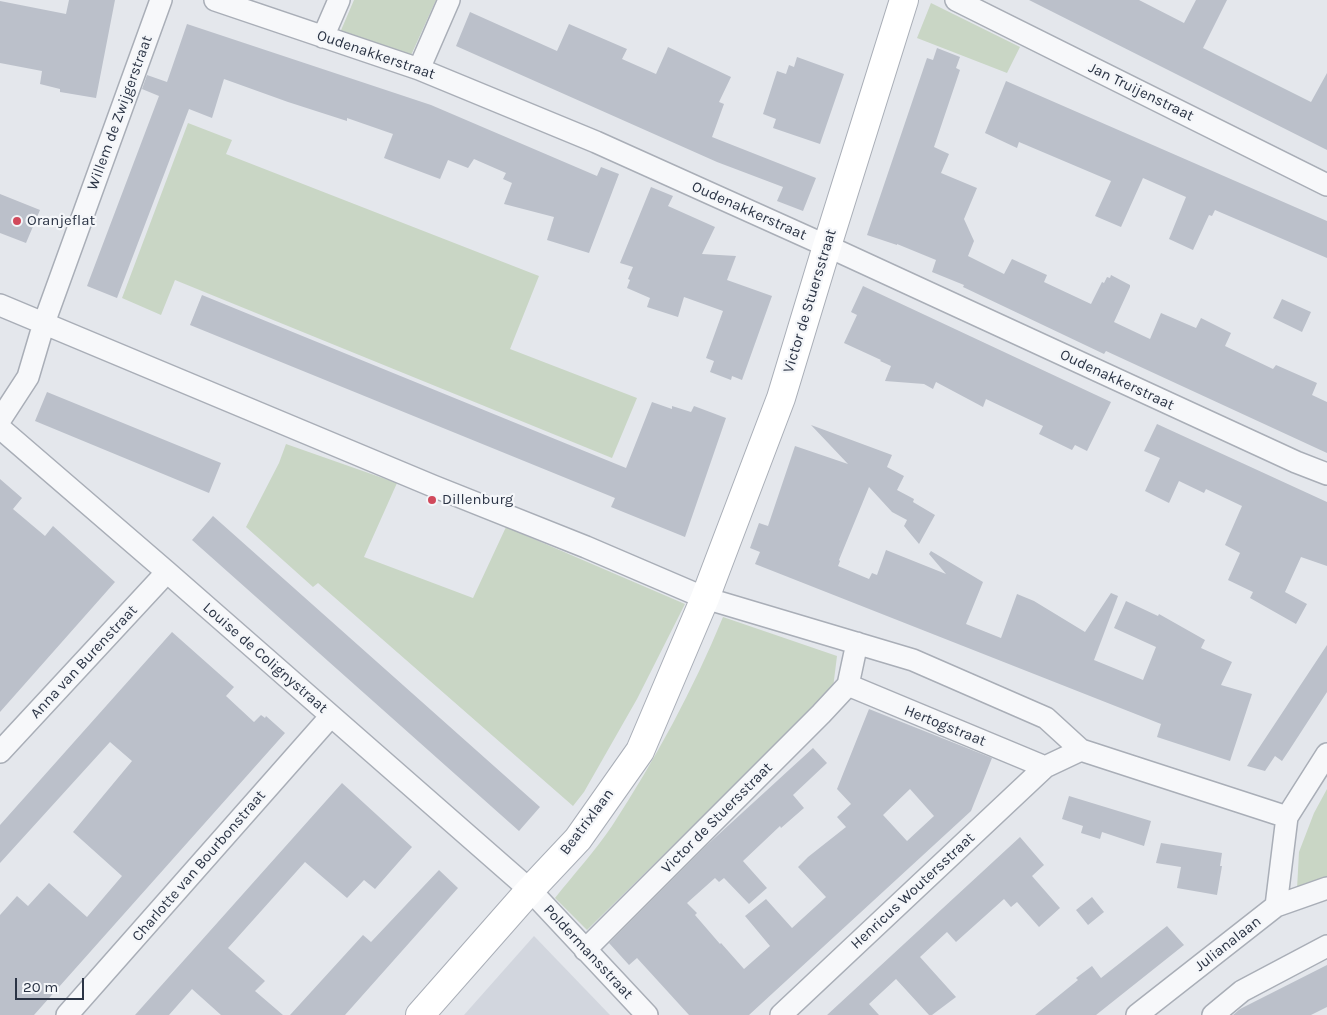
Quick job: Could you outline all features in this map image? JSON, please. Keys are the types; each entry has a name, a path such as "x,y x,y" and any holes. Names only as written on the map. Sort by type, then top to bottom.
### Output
{"street":[{"name":"Willem de Zwijgerstraat","path":"0,420 28,377 44,323 161,0"},
{"name":"Oudenakkerstraat","path":"215,0 419,68 596,142 1278,454 1327,474"},
{"path":"323,37 339,0"},
{"path":"419,68 448,0"},
{"name":"Victor de Stuersstraat","path":"705,598 781,398 826,246 904,0"},
{"name":"Jan Truijenstraat","path":"956,0 1327,185"},
{"path":"0,305 705,598 913,660 1046,718 1081,750 1287,817"},
{"name":"Louise de Colignystraat","path":"0,428 168,572 530,890"},
{"name":"Anna van Burenstraat","path":"0,752 168,572"},
{"name":"Beatrixlaan","path":"420,1015 530,890 578,839 640,751 705,598"},
{"path":"848,685 857,643"},
{"name":"Victor de Stuersstraat","path":"585,950 848,685"},
{"name":"Hertogstraat","path":"848,685 1045,767"},
{"name":"Charlotte van Bourbonstraat","path":"67,1015 331,716"},
{"path":"1045,767 1081,750"},
{"path":"1276,906 1287,817 1327,754"},
{"name":"Henricus Woutersstraat","path":"781,1015 1045,767"},
{"name":"Julianalaan","path":"1137,1015 1276,906 1327,888"},
{"name":"Poldermansstraat","path":"530,890 646,1015"},
{"path":"1213,1015 1242,991 1327,946"}],"shaded area":[{"path":"534,936 610,1015 464,1015"}],"green space":[{"path":"354,0 436,0 408,62 339,35"},
{"path":"931,3 1020,47 1007,73 917,38"},
{"path":"188,123 232,140 226,154 539,276 510,349 637,398 612,458 175,280 161,315 122,298"},
{"path":"286,444 397,483 364,557 473,598 506,527 685,604 637,699 584,792 573,806 318,583 313,587 246,527 279,463"},
{"path":"723,617 837,656 833,688 587,930 555,898 612,826 643,776 686,698"},
{"path":"1327,789 1327,879 1297,889 1299,852 1314,813"}],"building":[{"path":"69,0 115,0 96,98 60,92 60,89 40,84 42,71 0,63 0,1 66,14"},
{"path":"1029,0 1139,0 1184,23 1196,0 1227,0 1203,48 1311,102 1327,73 1327,150"},
{"path":"470,12 557,51 569,24 627,49 622,59 656,74 668,47 731,77 719,102 724,104 712,137 816,178 803,211 777,201 783,187 717,162 456,46"},
{"path":"187,24 431,105 597,176 601,167 619,174 589,253 547,240 554,217 504,204 512,183 503,179 506,173 474,159 468,168 448,160 440,179 384,158 393,134 347,118 347,121 288,102 224,79 212,118 189,109 117,298 87,286 159,96 142,89 147,75 167,82"},
{"path":"937,48 960,57 956,68 960,70 934,147 949,154 941,173 977,188 964,219 974,241 968,256 1004,274 1012,259 1047,275 1044,282 1091,304 1102,282 1104,283 1107,277 1110,278 1111,275 1130,285 1114,322 1150,339 1161,313 1196,328 1201,318 1231,333 1225,346 1273,369 1276,365 1317,383 1312,395 1327,402 1327,453 1106,351 1104,354 963,287 964,285 932,272 936,260 897,244 867,235 927,58 933,60"},
{"path":"797,57 844,74 820,144 773,128 776,119 763,114 777,71 786,74 789,65 794,67"},
{"path":"1006,81 1327,221 1327,258 1215,210 1212,216 1209,215 1193,250 1169,239 1186,197 1143,178 1121,227 1095,216 1111,181 1019,142 1017,148 985,133"},
{"path":"651,187 673,196 668,206 715,227 702,254 736,256 727,280 772,296 742,380 732,376 731,380 710,372 714,361 706,358 723,311 684,297 678,317 647,307 650,298 627,288 630,280 628,279 633,267 620,263"},
{"name":"Oranjeflat","path":"0,194 40,210 26,243 0,233"},
{"path":"863,286 1111,402 1087,451 1075,445 1072,450 1039,434 1043,426 986,399 983,407 936,382 933,389 924,384 885,381 891,366 844,343 857,315 851,312"},
{"path":"202,295 626,468 652,402 672,409 672,406 691,412 694,406 726,418 685,537 611,507 615,498 190,325"},
{"path":"1282,299 1311,312 1302,332 1273,318"},
{"path":"47,392 221,463 209,493 35,421"},
{"path":"1157,424 1327,502 1327,566 1301,557 1285,592 1307,604 1296,624 1250,598 1253,592 1228,580 1240,553 1225,545 1242,506 1206,489 1204,493 1179,481 1169,503 1145,491 1160,458 1144,451"},
{"path":"811,425 892,455 887,467 904,476 897,490 914,499 913,502 935,515 919,544 904,526 907,520 892,512 869,487 838,566 869,579 872,573 877,575 886,550 946,574 929,554 931,551 983,582 966,624 1001,638 1017,594 1034,601 1085,632 1111,593 1118,596 1094,660 1143,680 1156,647 1114,628 1126,601 1158,616 1159,614 1205,640 1201,648 1232,662 1221,685 1252,694 1230,761 1157,737 1161,724 755,564 760,552 750,548 759,523 768,526 795,446 848,464"},
{"path":"0,479 22,498 13,509 45,536 53,526 115,582 0,712"},
{"path":"213,516 540,807 519,831 192,540"},
{"path":"172,632 234,687 226,696 254,722 261,715 265,718 266,716 285,733 34,1015 0,1015 0,915 17,896 28,906 49,883 87,917 122,876 73,832 132,761 110,742 0,863 0,825"},
{"path":"1327,645 1327,692 1290,749 1282,761 1275,756 1265,771 1247,766"},
{"path":"869,709 992,758 971,811 749,1015 689,1015 637,958 629,965 609,943 707,845 813,748 827,763 793,795 804,808 781,828 780,826 743,861 767,888 749,904 724,878 719,882 715,878 687,903 697,913 695,915 720,944 744,969 770,946 745,916 766,899 792,928 826,897 798,867 846,827 837,817 851,804 837,789","holes":["910,789 934,816 907,841 883,815"]},
{"path":"342,783 412,847 375,889 364,880 347,898 305,862 228,948 265,981 255,991 283,1015 221,1015 192,989 169,1015 135,1015"},
{"path":"1069,796 1151,821 1144,846 1102,832 1100,839 1081,833 1083,826 1062,819"},
{"path":"1020,837 1044,865 1032,876 1060,908 1039,927 1017,902 1011,907 1004,899 956,942 947,932 920,957 956,997 932,1015 929,1015 896,979 869,1004 879,1015 827,1015"},
{"path":"1161,843 1222,853 1220,866 1222,866 1217,895 1177,888 1181,867 1156,863"},
{"path":"439,870 458,888 345,1015 290,1015 363,935 371,942"},
{"path":"1092,897 1104,912 1088,925 1076,910"},
{"path":"1167,926 1184,945 1096,1015 1035,1015 1092,966 1101,978"},
{"path":"1327,965 1327,1007 1311,1015 1233,1015 1240,1009"}],"place":[{"name":"Oranjeflat","path":"17,221"},
{"name":"Dillenburg","path":"432,500"}]}
